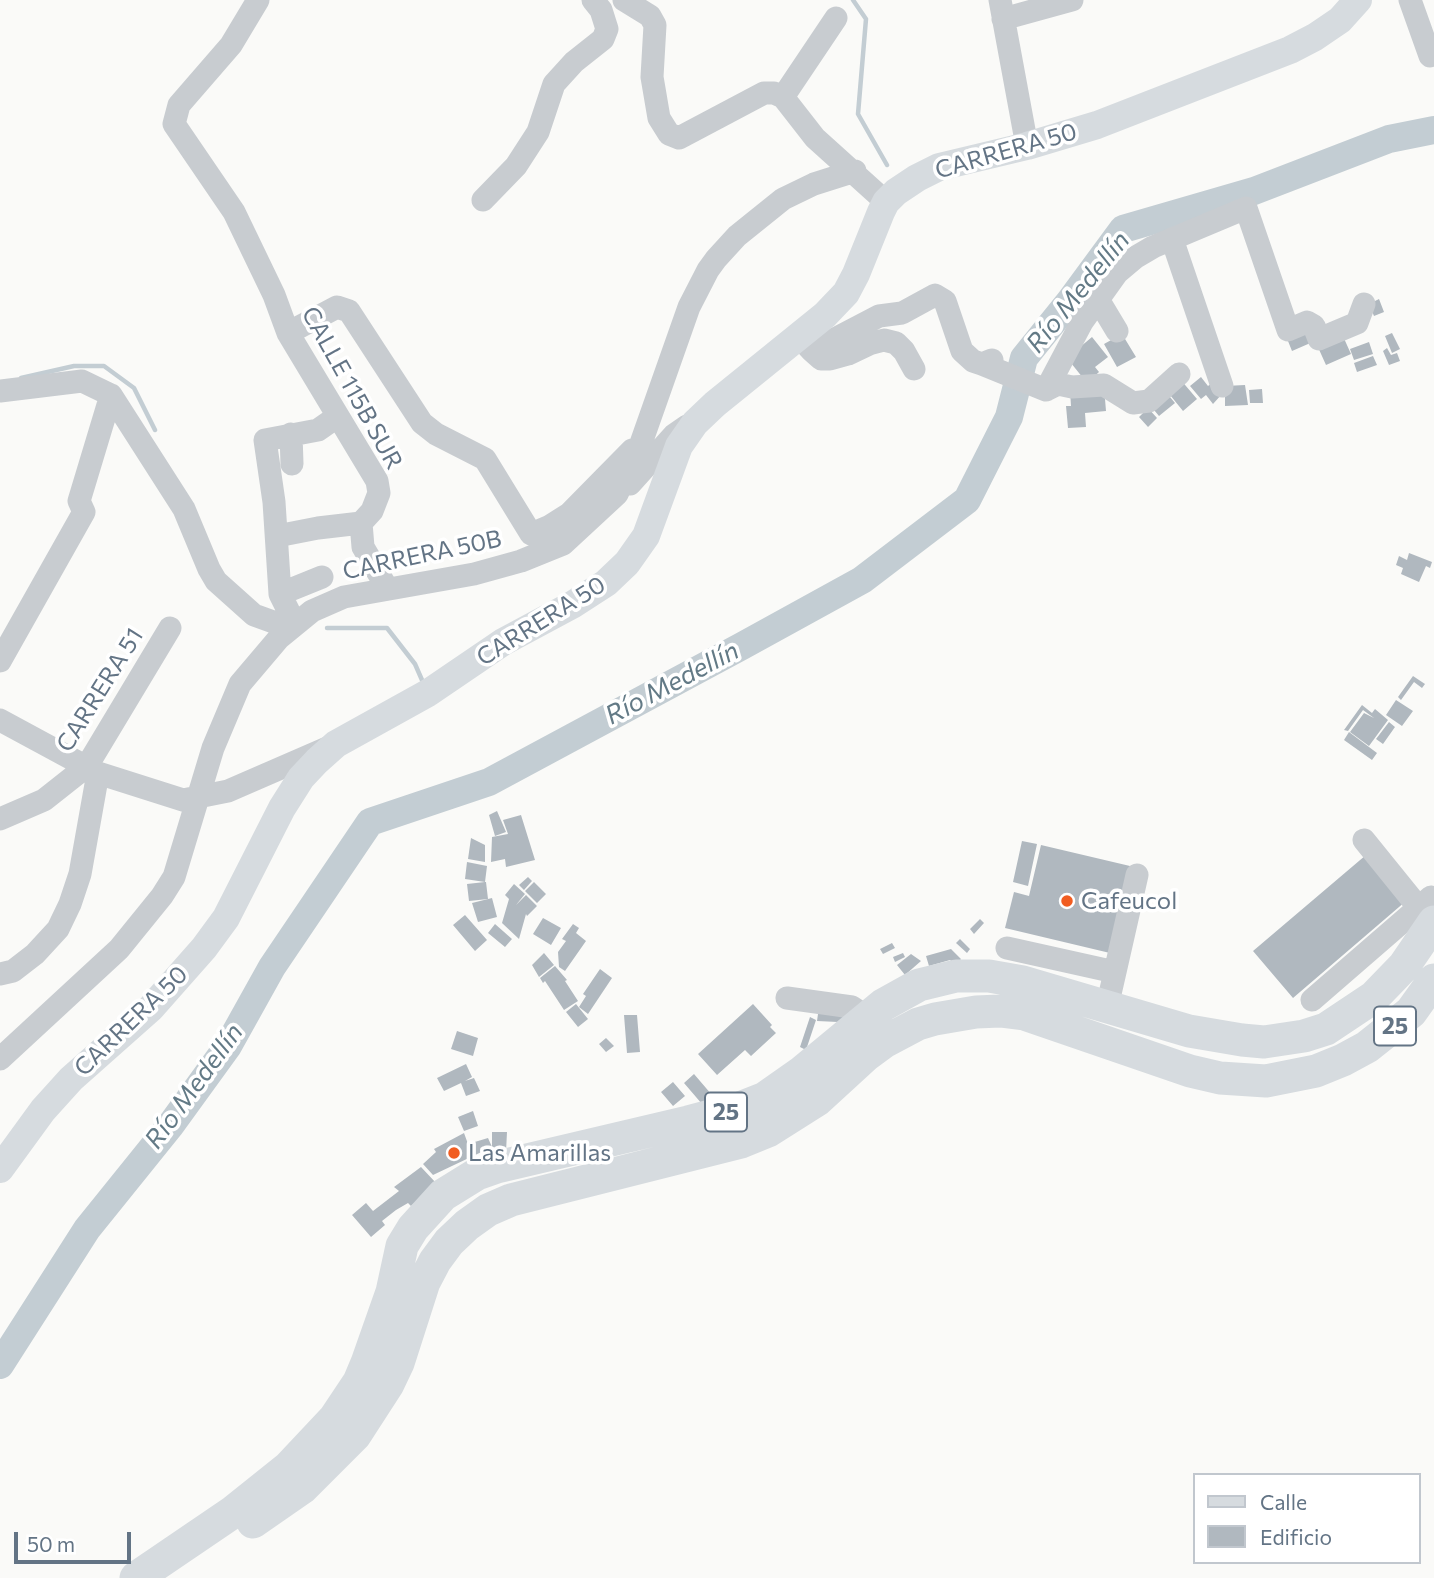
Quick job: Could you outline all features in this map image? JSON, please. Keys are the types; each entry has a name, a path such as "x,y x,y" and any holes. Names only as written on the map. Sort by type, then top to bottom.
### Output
{"highway":[{"name":"25","path":"136,1578 233,1512 288,1468 335,1418 359,1382 371,1352 391,1292 402,1246 413,1228 443,1195 477,1174 688,1122 737,1109 765,1098 802,1072 867,1017 894,998 919,985 956,975 989,976 1023,982 1188,1031 1264,1042 1304,1036 1334,1025 1374,997 1405,967 1428,909"},
{"name":"25","path":"174,1578 302,1488 355,1435 388,1384 398,1363 424,1282 435,1261 467,1224 488,1210 522,1197 741,1142 768,1131 817,1100 884,1042 935,1018 976,1012 1024,1014 1190,1071 1220,1078 1266,1081 1316,1071 1367,1046 1411,1012 1434,980"}],"main road":[{"name":"CARRERA 50","path":"0,1169 71,1079 151,1008 204,948 226,918 282,808 301,778 336,744 428,693 503,642 572,605 606,583 627,562 646,536 679,446 702,416 805,344 846,293 886,202 896,192 939,167 1027,146 1097,125 1290,50 1340,20 1358,0"}],"street":[{"name":"CALLE 115B SUR","path":"258,0 231,45 179,105 174,124 234,212 274,295 288,333 377,481 379,493 372,511 361,523"},
{"path":"483,200 516,166 538,132 554,84 574,62 603,39 607,29 601,10 593,0"},
{"path":"624,0 650,16 655,25 652,77 659,118 668,134 679,138 764,93 774,93 783,97 815,138 886,202"},
{"path":"1027,146 1001,9 1072,0"},
{"path":"1410,0 1430,56"},
{"path":"783,97 836,18"},
{"name":"CARRERA 50B","path":"0,1059 119,949 162,896 174,877 213,748 240,684 267,651 312,611 344,597 474,574 556,548 598,514 617,494 640,446 689,307 716,259 737,236 783,199 814,184 855,172"},
{"path":"1059,381 1064,354 1096,301 1117,273 1136,257 1246,208 1288,330 1307,322 1314,326 1319,339 1348,336 1357,323 1364,304"},
{"path":"1172,239 1222,386"},
{"path":"914,369 896,343 884,340 830,359 821,359 805,344 879,316 902,313 935,295 945,301 962,351 973,361 1059,381 1072,387 1104,385 1133,403 1149,401 1180,374"},
{"path":"1096,301 1117,331"},
{"path":"288,333 337,307 349,311 422,423 436,434 485,458 527,531 533,534 569,514 629,452 640,446"},
{"path":"0,391 82,380 111,395 184,509 216,581 254,615 293,626"},
{"path":"0,661 84,512 79,501 111,395"},
{"path":"293,626 280,594 277,536 265,440 318,430 338,416"},
{"path":"617,494 635,480 674,435 702,416"},
{"path":"291,434 292,464"},
{"path":"277,536 361,523 363,547 387,588"},
{"path":"280,594 322,577"},
{"name":"CARRERA 51","path":"0,819 44,800 93,769 170,628"},
{"path":"0,720 93,769 183,800 228,791 336,744"},
{"path":"0,974 13,971 35,954 58,929 70,904 80,874 93,769"},
{"path":"1312,1000 1428,909 1364,840"},
{"path":"1107,1007 1136,875"},
{"path":"1007,948 1115,972"},
{"path":"787,998 852,1007 867,1017"}],"building":[{"path":"1379,299 1384,312 1374,316 1369,304"},
{"path":"1308,326 1315,341 1292,351 1286,336"},
{"path":"1392,333 1400,349 1392,353 1385,336"},
{"path":"1122,334 1136,357 1117,367 1104,344"},
{"path":"1342,334 1351,354 1326,365 1317,345"},
{"path":"1092,337 1108,357 1095,367 1099,372 1087,383 1067,358"},
{"path":"1369,342 1373,354 1354,360 1350,349"},
{"path":"1387,348 1391,355 1397,353 1400,361 1389,365 1383,351"},
{"path":"1373,356 1377,365 1357,372 1354,363"},
{"path":"1201,377 1208,386 1213,382 1216,385 1211,389 1222,394 1213,404 1206,395 1201,399 1190,386"},
{"path":"1180,379 1197,399 1183,411 1166,390"},
{"path":"1245,385 1248,405 1225,406 1225,386"},
{"path":"1104,387 1106,411 1085,413 1086,427 1068,428 1066,406 1071,406 1070,390"},
{"path":"1262,389 1263,403 1250,403 1249,390"},
{"path":"1165,391 1175,403 1159,416 1149,404"},
{"path":"1148,408 1157,418 1148,427 1139,417"},
{"path":"1409,553 1432,562 1430,568 1426,566 1419,582 1401,574 1403,568 1396,565 1399,556 1407,560"},
{"path":"1413,676 1425,684 1422,688 1414,682 1401,700 1398,697"},
{"path":"1396,700 1413,711 1402,726 1386,715"},
{"path":"1362,705 1372,713 1375,709 1388,720 1369,746 1350,732 1364,713 1374,718 1363,710 1348,731 1344,730"},
{"path":"1389,722 1395,727 1383,744 1376,739"},
{"path":"1349,732 1377,753 1372,760 1344,740"},
{"path":"497,811 506,832 495,836 489,815"},
{"path":"521,815 535,860 506,867 505,859 491,862 492,837 508,834 503,820"},
{"path":"471,838 485,845 485,862 468,859"},
{"path":"1022,841 1037,844 1028,886 1013,882"},
{"path":"1041,845 1130,866 1110,953 1005,928 1014,892 1029,896"},
{"path":"1366,855 1406,901 1293,998 1253,951"},
{"path":"467,862 487,866 485,882 465,879"},
{"path":"528,877 532,881 524,890 519,885"},
{"path":"486,882 488,899 469,901 467,884"},
{"path":"534,882 546,894 537,903 525,891"},
{"path":"514,884 525,894 516,905 526,895 537,906 527,916 526,914 519,939 502,923 509,899 505,895"},
{"path":"492,898 497,917 478,922 472,903"},
{"path":"465,915 487,940 475,951 453,925"},
{"path":"543,918 561,928 551,945 533,934"},
{"path":"980,919 984,923 974,934 970,929"},
{"path":"495,924 512,939 505,947 488,933"},
{"path":"573,924 579,928 576,933 586,941 565,971 559,967 558,952 566,941 562,939"},
{"path":"960,939 970,949 967,953 956,943"},
{"path":"892,943 895,948 883,954 880,949"},
{"path":"951,949 961,959 956,965 950,960 929,966 926,956"},
{"path":"544,953 554,965 539,977 532,965"},
{"path":"903,953 905,957 895,962 893,957"},
{"path":"911,954 921,961 905,975 897,965"},
{"path":"555,966 567,980 565,981 578,1001 564,1010 545,981 543,983 540,978"},
{"path":"600,969 612,978 588,1014 579,1007 586,996 583,994"},
{"path":"576,1004 588,1019 578,1027 566,1012"},
{"path":"753,1004 776,1033 751,1056 745,1050 717,1075 698,1054"},
{"path":"819,1007 851,1012 838,1022 817,1021"},
{"path":"624,1015 637,1015 640,1052 627,1053"},
{"path":"810,1017 816,1020 806,1050 800,1047"},
{"path":"457,1031 478,1038 473,1056 451,1049"},
{"path":"606,1038 614,1046 606,1052 599,1044"},
{"path":"466,1064 472,1077 465,1081 474,1078 480,1091 466,1096 461,1083 444,1091 437,1078"},
{"path":"694,1074 712,1095 702,1104 684,1083"},
{"path":"673,1082 685,1096 673,1106 661,1092"},
{"path":"473,1111 478,1126 464,1131 458,1117"},
{"path":"492,1132 507,1132 506,1152 492,1152"},
{"path":"464,1133 468,1144 488,1138 492,1147 433,1175 423,1164 436,1152 434,1149"},
{"path":"421,1167 437,1184 411,1206 408,1203 382,1221 385,1225 371,1237 352,1215 366,1203 373,1211 399,1191 394,1187"}],"waterway":[{"path":"853,0 866,19 858,114 887,165"},
{"name":"Río Medellín","path":"0,1365 87,1229 170,1126 228,1046 272,967 370,822 489,782 742,646 862,580 967,500 1009,417 1024,358 1123,229 1254,191 1389,139 1434,130"},
{"path":"21,378 74,366 104,366 134,388 155,430"},
{"path":"327,628 387,628 415,664 422,680"}],"place":[{"name":"Cafeucol","path":"1067,901"},
{"name":"Las Amarillas","path":"454,1153"}]}
